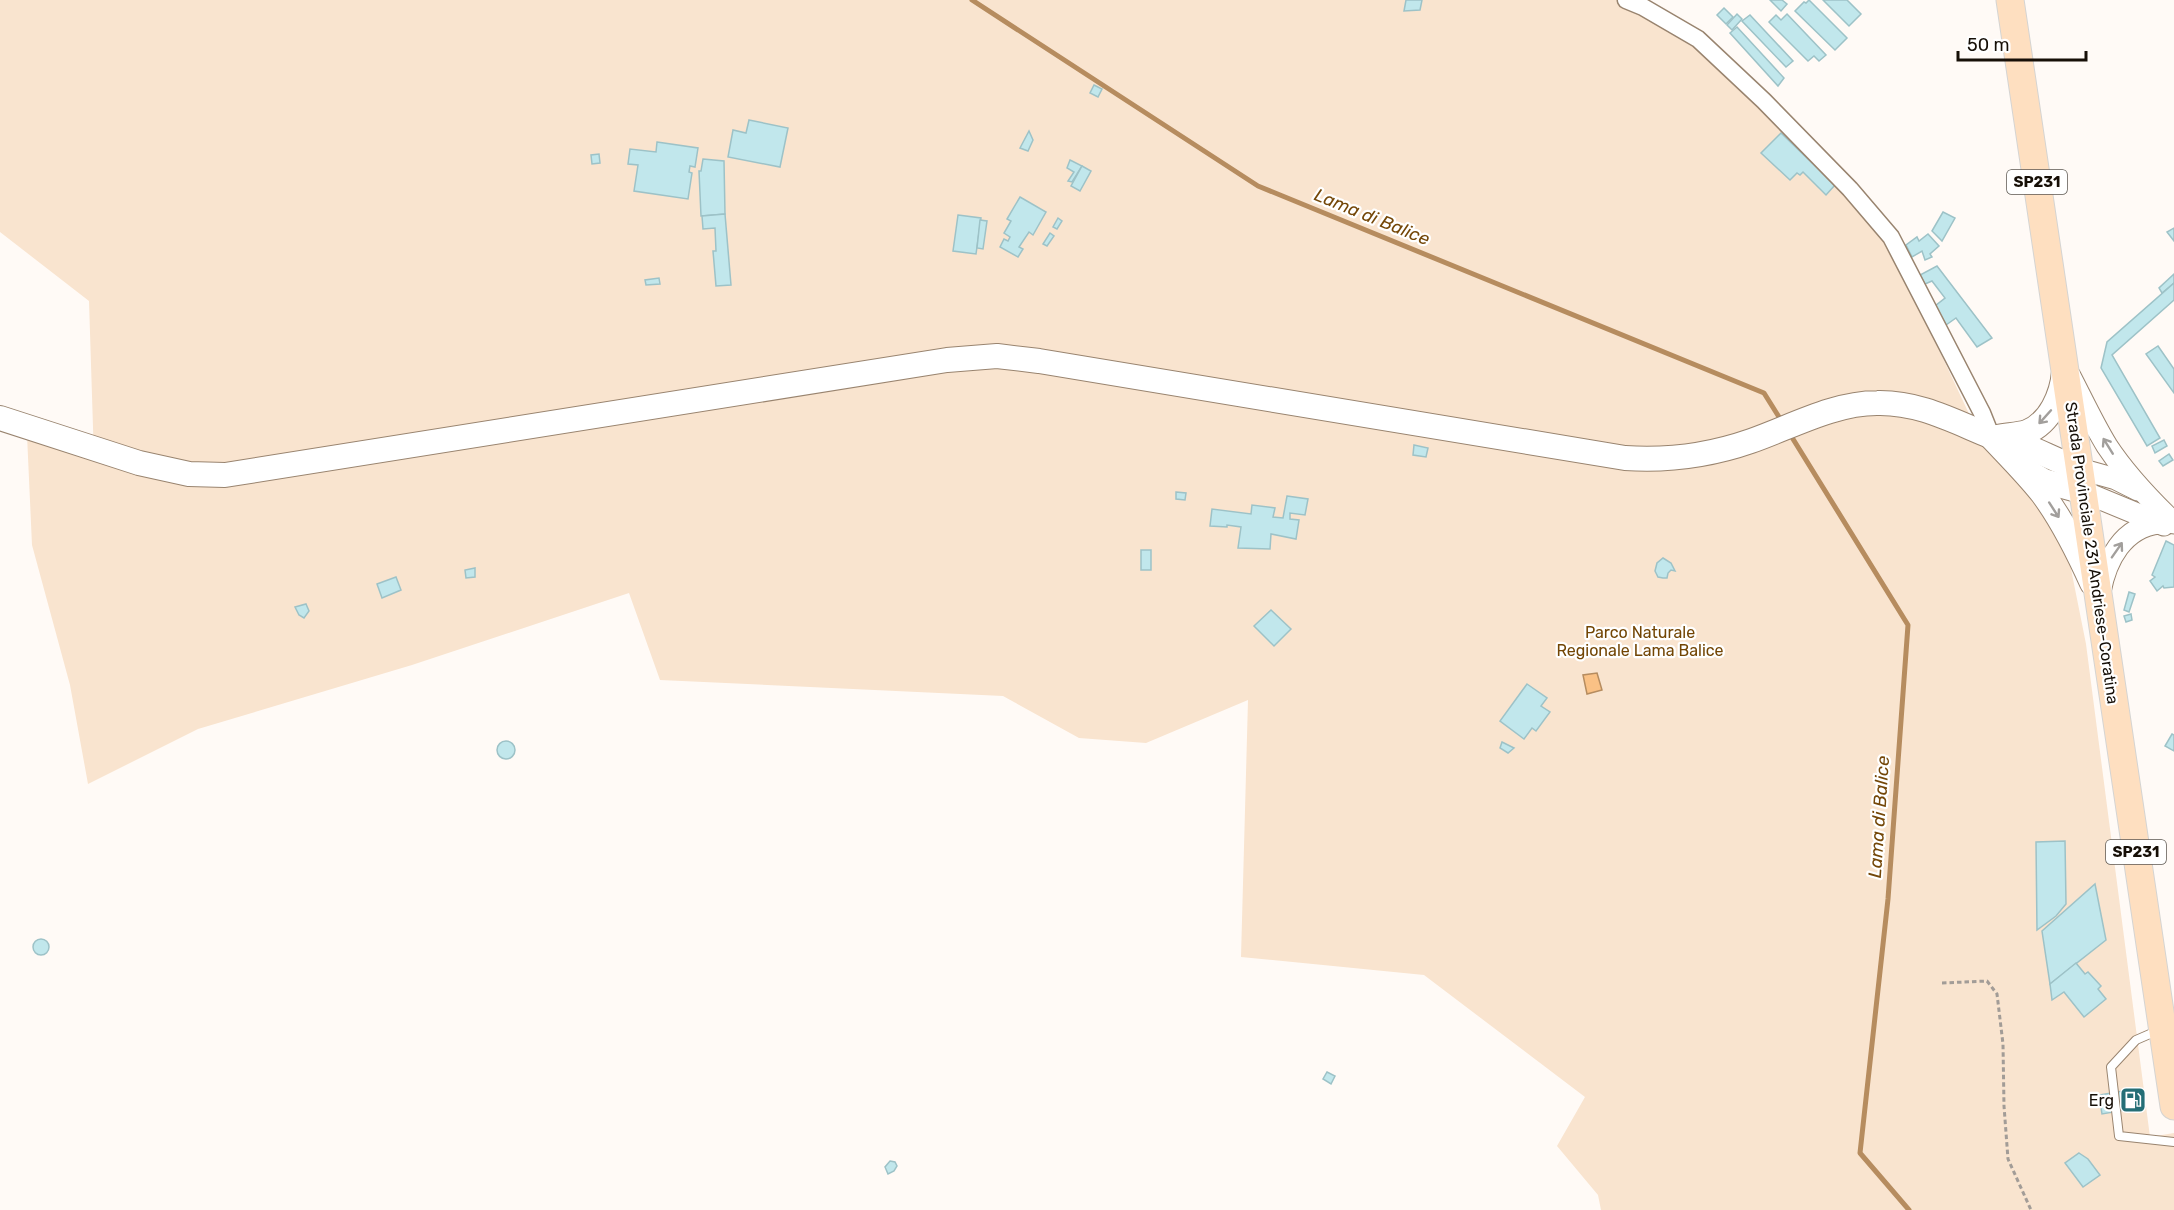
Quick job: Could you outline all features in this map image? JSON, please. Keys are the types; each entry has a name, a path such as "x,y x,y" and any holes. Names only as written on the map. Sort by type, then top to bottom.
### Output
{"main road":[{"name":"Strada Provinciale 231 Andriese-Coratina","path":"2010,0 2174,1106"},
{"path":"0,418 139,463 189,474 225,475 583,419 806,381 947,360 997,356 1050,362 1624,458 1674,459 1710,453 1751,441 1834,410 1872,403 1896,403 1917,407 1962,423 1992,438 2016,443 2082,481"},
{"path":"1992,438 2028,431 2045,419 2061,392 2064,364"},
{"path":"1992,438 2044,495 2062,523 2099,599"},
{"path":"2017,465 2044,481 2082,481"}],"street":[{"path":"1626,0 1643,7 1698,39 1764,101 1850,189 1891,237 1982,413 1992,438"},
{"path":"2064,364 2108,446 2169,525"},
{"path":"2082,481 2123,482 2143,493"},
{"path":"2082,481 2169,525"},
{"path":"2099,599 2106,569 2118,547 2137,530 2169,525"}],"lane":[{"path":"2162,1029 2136,1040 2111,1067 2119,1136 2174,1142"}],"path":[{"path":"1942,983 1987,981 1997,994 2003,1044 2008,1159 2031,1210"}],"green space":[{"name":"Parco Naturale Regionale Lama Balice","path":"0,0 1625,0 1672,18 1880,224 1986,450 2028,486 2069,559 2086,644 2150,1137 2174,1133 2174,1210 1601,1210 1598,1195 1557,1146 1585,1097 1424,975 1241,957 1248,700 1146,743 1079,738 1003,696 660,680 629,593 412,665 198,729 88,784 70,685 32,545 27,435 94,459 89,301 0,232"}],"shaded area":[{"path":"1597,673 1602,690 1587,694 1583,675"}],"building":[{"path":"1406,0 1422,0 1420,10 1404,11"},
{"path":"1770,0 1782,0 1787,4 1781,11"},
{"path":"1809,0 1847,38 1835,50 1795,11"},
{"path":"1823,0 1847,0 1861,14 1849,26"},
{"path":"1724,8 1733,17 1726,24 1717,15"},
{"path":"1737,14 1742,19 1732,30 1727,25"},
{"path":"1787,14 1826,55 1819,61 1814,56 1808,61 1769,22 1776,15 1781,20"},
{"path":"1750,15 1793,61 1786,67 1742,21"},
{"path":"1737,27 1784,78 1778,86 1730,33"},
{"path":"1094,85 1102,89 1098,97 1090,93"},
{"path":"749,120 788,128 780,167 728,157 733,130 746,133"},
{"path":"1029,131 1033,140 1028,151 1020,148"},
{"path":"1781,133 1835,185 1826,195 1803,172 1800,175 1797,173 1790,180 1761,153"},
{"path":"657,142 698,148 695,167 690,166 689,172 692,173 688,199 634,191 638,165 628,164 630,149 656,152"},
{"path":"599,154 600,163 592,164 591,155"},
{"path":"703,159 724,161 725,214 701,216 699,171 701,171"},
{"path":"1070,160 1082,166 1072,182 1068,181 1074,172 1067,168"},
{"path":"1082,166 1091,171 1080,191 1071,186"},
{"path":"1020,197 1046,212 1033,235 1029,232 1019,247 1023,249 1018,257 1000,247 1004,239 1008,241 1010,237 1004,233 1011,221 1007,219"},
{"path":"1943,212 1955,218 1942,241 1932,231"},
{"path":"725,214 731,285 716,286 713,251 716,251 715,228 703,229 702,216"},
{"path":"958,215 981,218 976,254 953,251"},
{"path":"1058,218 1062,221 1057,229 1053,227"},
{"path":"980,220 987,221 983,249 977,248"},
{"path":"2174,228 2174,241 2167,232"},
{"path":"1050,233 1054,236 1047,246 1043,244"},
{"path":"1928,234 1939,246 1930,254 1932,257 1925,260 1922,251 1912,257 1906,245 1917,237 1919,241"},
{"path":"1937,266 1992,338 1977,347 1956,318 1946,325 1935,306 1945,298 1932,281 1925,284 1920,275"},
{"path":"2174,274 2174,283 2162,293 2159,288"},
{"path":"659,278 660,284 646,285 645,280"},
{"path":"2174,283 2174,300 2112,355 2160,438 2147,446 2101,368 2107,342"},
{"path":"2158,346 2174,369 2174,393 2146,354"},
{"path":"2164,440 2167,446 2155,453 2152,446"},
{"path":"1414,445 1428,448 1426,457 1413,455"},
{"path":"2169,454 2173,460 2163,466 2159,461"},
{"path":"1176,492 1186,493 1185,500 1176,499"},
{"path":"1287,496 1308,499 1305,515 1290,513 1290,519 1299,520 1296,539 1271,534 1270,549 1238,548 1241,527 1210,526 1212,509 1251,514 1252,505 1275,508 1273,517 1283,518"},
{"path":"2166,541 2174,545 2174,587 2164,588 2163,586 2157,591 2150,581 2155,577 2152,575"},
{"path":"1141,550 1151,550 1151,570 1141,570"},
{"path":"1663,558 1671,563 1675,571 1671,570 1667,578 1658,577 1655,571 1657,563"},
{"path":"475,568 475,577 466,578 465,570"},
{"path":"396,577 401,590 382,598 377,584"},
{"path":"2129,592 2135,594 2129,612 2124,610"},
{"path":"306,604 309,611 304,618 299,615 295,607"},
{"path":"1271,610 1291,629 1274,646 1254,626"},
{"path":"2131,614 2132,620 2126,622 2124,616"},
{"path":"1527,684 1547,698 1541,706 1550,712 1536,731 1532,728 1524,739 1500,721"},
{"path":"2172,734 2174,735 2174,751 2165,746"},
{"path":"506,741 512,744 515,750 512,756 506,759 500,756 497,750 500,744"},
{"path":"1502,742 1514,748 1508,753 1500,748"},
{"path":"2065,841 2066,904 2056,916 2037,930 2036,842"},
{"path":"2095,884 2106,940 2050,984 2042,931"},
{"path":"41,939 47,941 49,947 47,953 41,955 35,953 33,947 35,941"},
{"path":"2076,963 2085,974 2088,972 2101,986 2098,989 2106,999 2084,1017 2064,992 2052,1000 2050,984"},
{"path":"1327,1072 1335,1076 1331,1084 1323,1079"},
{"path":"2140,1088 2143,1107 2102,1114 2099,1095"},
{"path":"2079,1153 2088,1159 2100,1175 2083,1187 2065,1163"},
{"path":"890,1161 895,1162 897,1166 888,1174 885,1167"}],"waterway":[{"name":"Lama di Balice","path":"972,0 1258,186 1764,393 1779,417"},
{"name":"Lama di Balice","path":"1793,439 1908,625 1888,899 1860,1153 1909,1210"}],"place":[{"name":"Erg","path":"2133,1100"}]}
